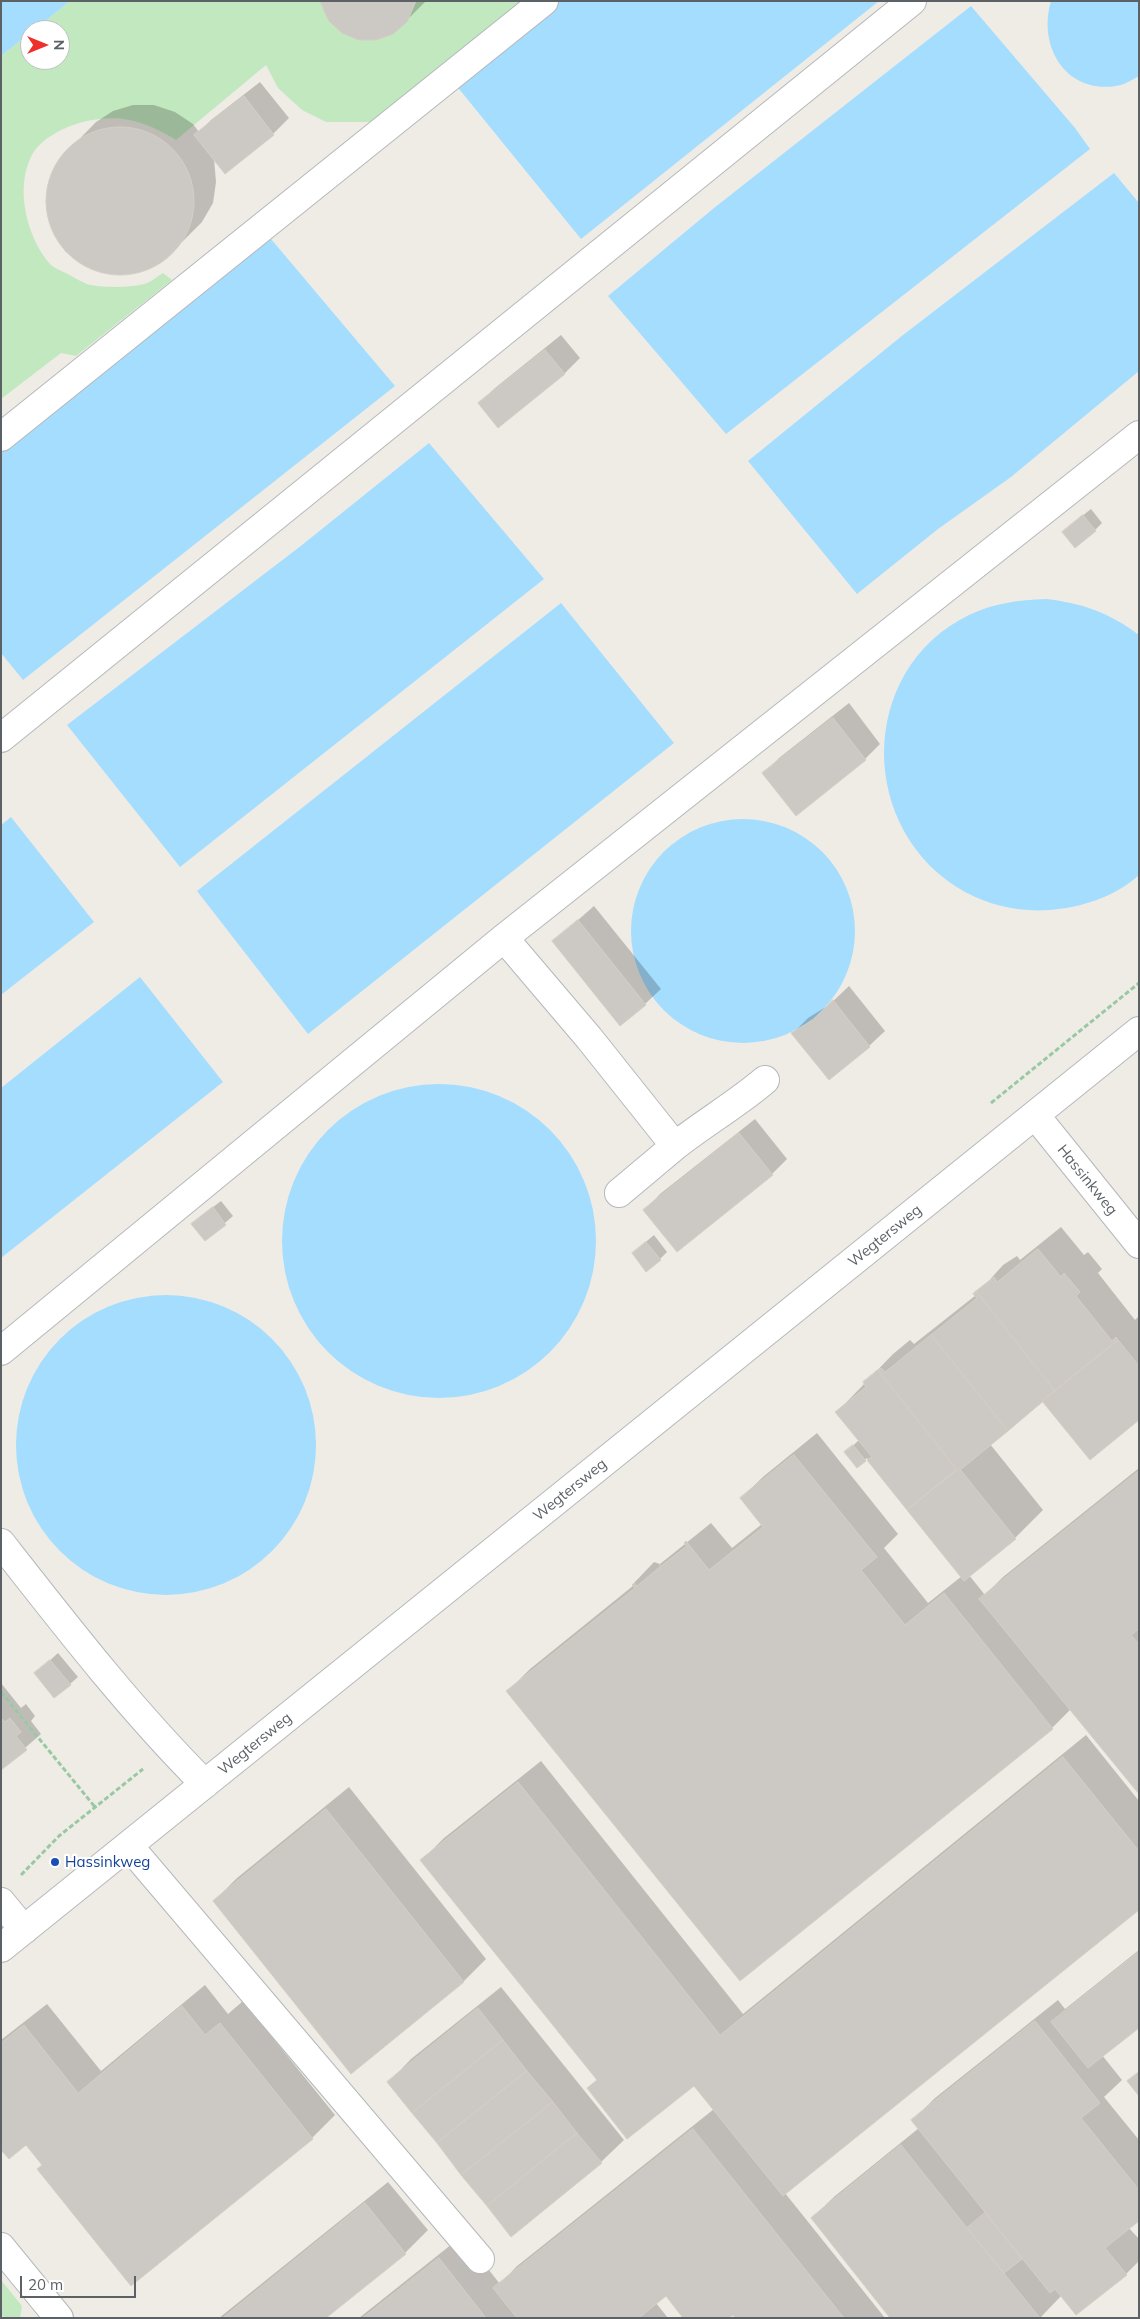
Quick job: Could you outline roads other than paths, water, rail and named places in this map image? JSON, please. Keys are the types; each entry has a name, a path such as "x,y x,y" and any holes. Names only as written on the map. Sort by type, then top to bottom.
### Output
{"street":[{"path":"1,437 544,1"},
{"path":"1,738 912,1"},
{"path":"1,1351 504,938 1139,435"},
{"path":"504,938 589,1038 675,1146"},
{"name":"Wegtersweg","path":"1,1948 1139,1031"},
{"path":"619,1193 708,1120 746,1096 765,1080"},
{"name":"Hassinkweg","path":"1035,1115 1139,1244"},
{"path":"1,1543 76,1638 176,1755 205,1784"},
{"path":"129,1846 480,2259"},
{"path":"1,1902 24,1930"},
{"path":"1,2247 59,2318"}],"water":[{"path":"1,1 70,1 46,20 20,20 20,41 1,56"},
{"path":"556,1 879,1 581,239 455,84"},
{"path":"1051,1 1139,1 1139,76 1121,85 1102,87 1086,84 1072,76 1061,65 1053,51 1049,36 1048,19"},
{"path":"971,6 1075,128 1090,149 726,434 608,296 714,208"},
{"path":"1114,173 1139,203 1139,371 1011,477 938,529 857,594 748,461 903,335"},
{"path":"266,233 395,386 23,680 1,653 1,448"},
{"path":"429,443 544,579 180,867 67,725 302,545"},
{"path":"1046,599 1072,603 1095,610 1128,627 1139,635 1139,875 1130,883 1108,895 1085,904 1061,909 1027,910 1006,907 975,897 965,892 930,865 904,831 889,792 884,752 890,711 906,673 932,640 978,611 1007,603"},
{"path":"561,603 674,743 308,1034 197,891"},
{"path":"11,817 94,922 1,995 1,825"},
{"path":"743,819 765,821 796,832 822,852 842,878 853,909 855,931 853,953 842,984 822,1010 796,1030 765,1041 743,1043 721,1041 690,1030 664,1010 644,984 633,953 631,931 633,909 644,878 664,852 690,832 721,821"},
{"path":"140,977 223,1082 1,1258 1,1088"},
{"path":"439,1084 470,1087 513,1102 539,1119 561,1141 578,1167 589,1195 593,1210 596,1241 593,1272 578,1315 561,1341 539,1363 513,1380 485,1391 470,1395 439,1398 408,1395 365,1380 339,1363 317,1341 300,1315 289,1287 285,1272 282,1241 285,1210 300,1167 317,1141 339,1119 365,1102 393,1091 408,1087"},
{"path":"181,1295 210,1301 237,1312 261,1329 282,1350 291,1361 305,1387 314,1416 316,1445 314,1474 299,1516 282,1540 261,1561 237,1578 210,1589 181,1595 151,1595 122,1589 95,1578 71,1561 41,1529 27,1503 18,1474 16,1430 22,1401 33,1374 50,1350 82,1320 108,1306 137,1297"}],"place":[{"name":"Hassinkweg","path":"55,1862"}]}
